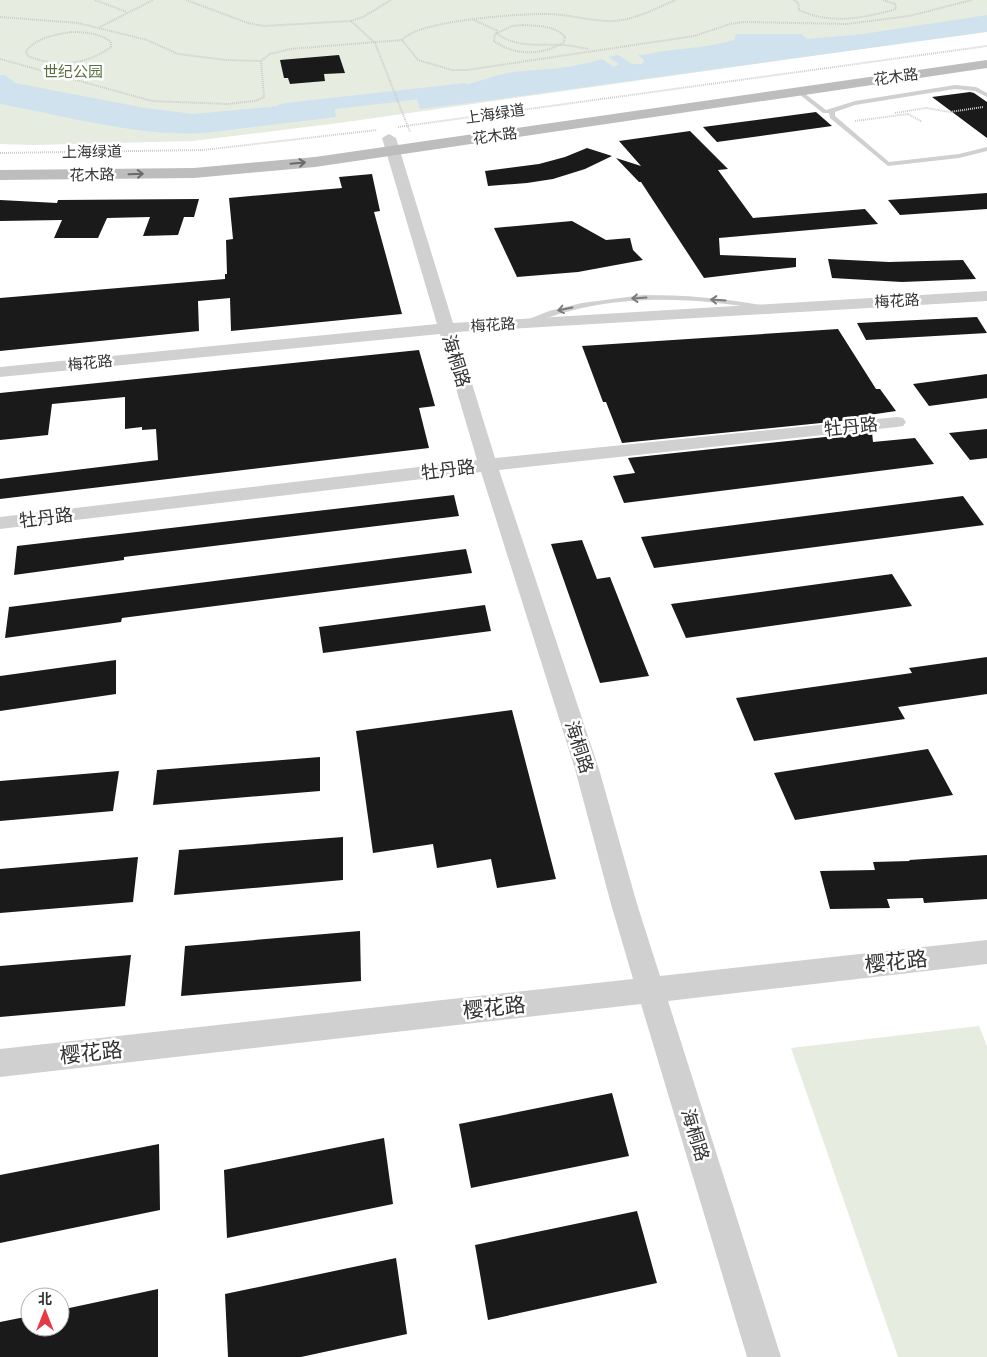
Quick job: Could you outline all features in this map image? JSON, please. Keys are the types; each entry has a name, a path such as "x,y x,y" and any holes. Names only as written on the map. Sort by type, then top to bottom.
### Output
{"main road":[{"name":"花木路","path":"0,175 194,173 315,162 389,137 798,91 985,59"},
{"name":"花木路","path":"0,163 100,164 195,160 306,150 389,137 985,59"}],"street":[{"name":"海桐路","path":"389,137 488,465 587,769 624,904 764,1357"},
{"name":"梅花路","path":"0,372 446,328 987,296"},
{"name":"牡丹路","path":"0,523 488,465 897,422"},
{"name":"樱花路","path":"0,1063 987,952"}],"lane":[{"path":"798,91 825,112 855,103 955,88 976,90 987,95"},
{"path":"832,111 832,117 888,164 959,156 987,149"}],"path":[{"path":"95,0 112,8 128,12"},
{"path":"99,27 152,0"},
{"path":"186,0 248,23 263,26 351,21 363,18 392,0"},
{"path":"0,17 68,22 99,27 147,40 178,54 226,60 261,61 270,54 290,49 402,40 408,33 492,17 547,14 612,21 676,0"},
{"path":"794,0 798,3 799,10 806,14 841,19 862,19 896,9 894,4 883,0"},
{"path":"402,40 418,60 452,70 467,70 694,36 730,24 744,22 847,24 909,16 972,0"},
{"path":"856,15 866,22"},
{"path":"473,20 497,32 502,38 520,44 560,45 594,50"},
{"path":"351,21 375,42 407,126 410,132 417,131"},
{"path":"523,25 547,27 561,32 565,37 564,42 560,45 544,51 519,51 500,46 494,41 493,36 497,32 523,25"},
{"path":"95,33 103,28"},
{"path":"71,32 95,33 105,36 111,42 111,47 91,59 56,63 36,60 28,56 26,51 31,44 52,35 71,32"},
{"path":"0,59 152,101 227,104 255,101 264,97 261,61"},
{"name":"上海绿道","path":"0,153 203,150 389,137 407,126 985,59"},
{"path":"68,78 70,62"},
{"path":"895,113 926,108 950,112 987,107"},
{"path":"887,112 911,114 922,122"},
{"path":"840,123 911,114"}],"green space":[{"name":"世纪公园","path":"0,0 987,0 987,31 339,123 193,141 34,145 0,144"},
{"path":"979,1026 987,1046 987,1357 898,1357 791,1048"}],"water":[{"path":"987,15 987,32 484,101 420,109 415,93 459,87 508,73 569,67 602,59 614,67 619,64 608,57 618,55 632,64 642,64 644,60 638,55 717,44 734,40 736,34 801,34 807,39 863,34"},
{"path":"0,75 5,75 15,83 145,108 193,114 333,101 336,117 205,133 154,132 129,129 0,104"}],"building":[{"path":"339,55 345,73 324,74 325,81 290,84 288,78 284,78 280,60"},
{"path":"970,92 987,102 987,138 932,97"},
{"path":"816,112 832,126 717,142 703,127"},
{"path":"690,131 728,169 718,170 753,218 865,209 878,224 719,238 720,255 796,258 796,267 704,278 641,182 616,158 641,166 619,141"},
{"path":"587,148 612,156 585,169 553,179 488,186 485,171 539,164 565,157"},
{"path":"372,174 380,211 374,212 402,314 231,331 230,298 198,301 199,331 0,351 0,298 225,279 225,274 227,274 226,240 233,239 229,198 342,188 339,177"},
{"path":"987,193 987,209 900,215 888,200"},
{"path":"199,199 194,217 184,217 178,235 143,236 150,217 107,218 98,238 54,238 62,220 0,221 0,200 57,203 58,200"},
{"path":"572,221 606,240 630,238 633,250 643,260 578,272 517,277 494,228"},
{"path":"828,259 889,262 963,260 976,279 902,282 832,278"},
{"path":"977,317 987,333 866,340 857,323"},
{"path":"838,329 876,389 880,389 896,411 869,415 870,418 622,443 606,402 603,402 582,346"},
{"path":"419,350 435,406 419,408 429,448 0,499 0,479 158,460 156,429 142,430 142,427 125,429 125,397 52,404 48,435 0,440 0,393"},
{"path":"987,374 987,398 929,406 913,384"},
{"path":"987,429 987,458 970,460 949,433"},
{"path":"872,432 873,442 915,438 934,464 624,503 613,476 635,473 628,458"},
{"path":"454,495 459,516 124,557 124,560 14,575 17,546"},
{"path":"963,496 984,525 654,568 641,537"},
{"path":"582,540 597,579 610,577 649,676 600,683 551,544"},
{"path":"466,549 472,573 122,618 121,622 5,638 9,607"},
{"path":"892,574 912,606 686,638 671,604"},
{"path":"485,605 491,631 323,653 319,627"},
{"path":"987,657 987,694 898,707 905,719 754,741 736,698 912,673 909,668"},
{"path":"116,660 116,694 0,711 0,676"},
{"path":"512,710 556,879 497,888 491,859 437,868 433,844 373,853 356,731"},
{"path":"928,749 953,795 795,820 774,773"},
{"path":"320,757 320,791 153,805 157,770"},
{"path":"119,771 113,811 0,821 0,781"},
{"path":"343,837 343,880 174,895 179,850"},
{"path":"987,855 987,899 924,903 923,898 887,899 890,908 830,909 820,871 875,870 873,862"},
{"path":"138,857 133,902 0,913 0,869"},
{"path":"360,931 361,981 181,996 185,946"},
{"path":"131,955 125,1006 0,1017 0,966"},
{"path":"612,1093 629,1156 471,1188 459,1124"},
{"path":"384,1138 393,1204 227,1238 224,1170"},
{"path":"159,1144 160,1210 0,1243 0,1175"},
{"path":"637,1211 657,1283 488,1320 475,1245"},
{"path":"396,1258 407,1334 301,1357 228,1357 225,1294"},
{"path":"158,1289 158,1357 0,1357 0,1322 20,1318 20,1337 70,1337 70,1308"}],"waterway":[{"path":"285,109 465,89"}]}
